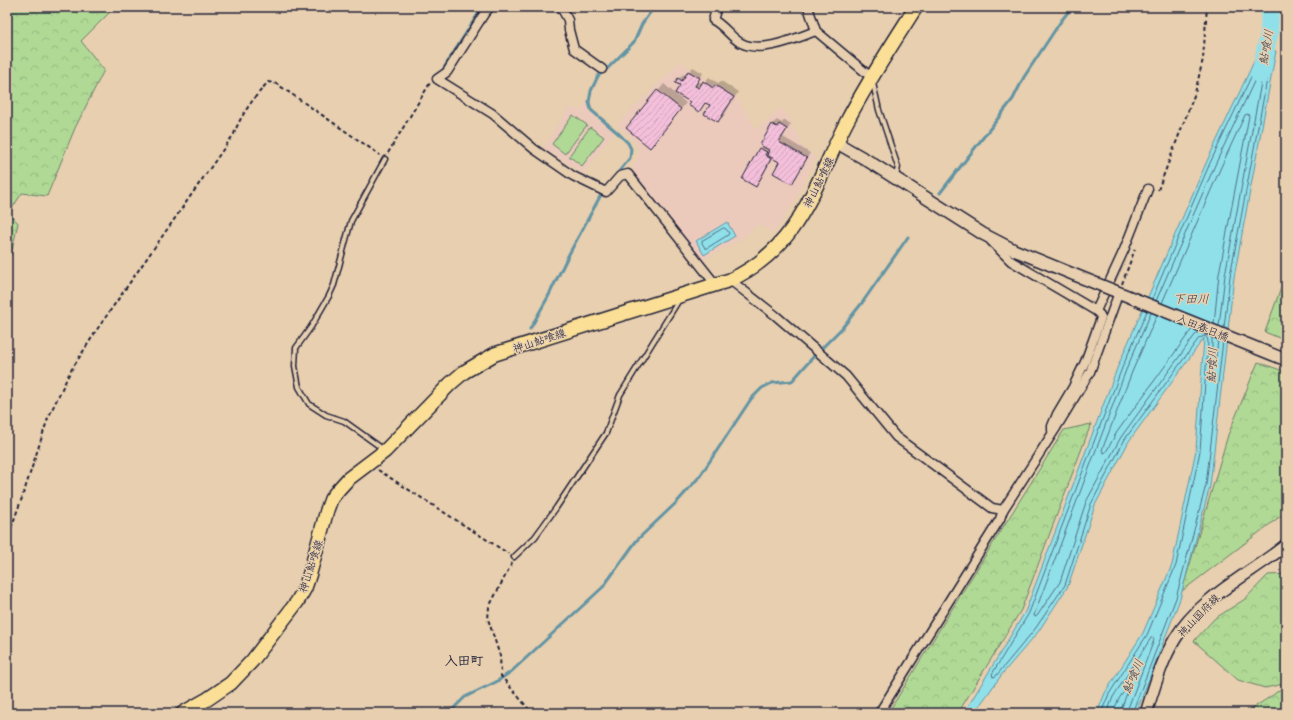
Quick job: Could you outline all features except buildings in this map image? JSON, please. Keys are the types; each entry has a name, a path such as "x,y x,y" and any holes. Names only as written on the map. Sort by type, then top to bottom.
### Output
{"main road":[{"name":"神山鮎喰線","path":"182,713 206,700 231,683 252,661 297,602 305,588 310,573 327,510 331,500 338,490 348,479 385,451 450,384 464,372 495,354 730,280 759,264 772,253 794,228 871,77 916,7"}],"street":[{"path":"490,7 447,72 437,79 492,114 534,149 572,176 606,192 620,176 628,174 716,284"},
{"path":"561,7 568,20 574,49 602,69"},
{"path":"717,7 713,20 721,24 730,35 742,44 753,47 773,46 816,31"},
{"path":"808,7 816,31 871,77"},
{"name":"入田春日橋","path":"837,143 896,178 984,235 1014,250 1286,360"},
{"path":"1096,312 1124,250 1148,189"},
{"path":"984,235 1011,261 1100,315 1098,327 1085,362 1052,426 1053,434"},
{"path":"730,280 818,351 846,376 896,437 992,508 1003,510"},
{"path":"879,713 1000,519 1003,510 1053,434 1090,372 1118,292"},
{"name":"神山国府線","path":"1146,713 1167,653 1187,623 1222,591 1286,545"}],"lane":[{"path":"871,77 879,110 898,167 896,178"},
{"path":"385,159 351,221 334,285 329,296 296,348 295,366 299,387 309,404 326,415 344,421 385,451"},
{"path":"514,557 535,537 606,433 620,395 681,296"}],"path":[{"path":"1155,197 1195,93 1203,59 1207,7"},
{"path":"7,541 10,528 24,495 48,418 70,372 98,328 234,134 238,123 256,95 268,82 277,84 385,159 429,84 437,79"},
{"path":"1118,292 1136,248"},
{"path":"368,464 514,557 489,607 488,619 500,656 501,676 532,713"}],"shaded area":[{"path":"680,62 736,96 756,129 782,108 801,140 799,144 816,158 793,204 774,233 758,224 743,238 701,261 636,180 632,169 638,157 636,144 617,124"},
{"path":"587,102 589,110 593,115 615,130 583,174 543,148 569,108 581,110"}],"green space":[{"path":"7,7 115,7 81,41 104,70 75,128 47,196 22,193 9,213 18,223 11,255 7,257"},
{"path":"573,115 587,125 565,154 552,144"},
{"path":"590,127 604,137 582,166 569,156"},
{"path":"1286,274 1286,341 1265,332"},
{"path":"1258,362 1286,372 1286,512 1182,591 1228,435"},
{"path":"1091,424 1021,610 958,713 888,713 1064,430"},
{"path":"1286,574 1286,681 1283,684 1265,688 1238,680 1194,641 1214,619 1245,599 1268,575"},
{"path":"1286,685 1286,713 1245,713 1273,695"}],"water":[{"name":"下田川","path":"1259,51 1276,51 1234,277 1210,486 1180,599 1136,713 1097,713 1105,693 1143,633 1172,565 1196,450 1204,338 1129,441 1095,505 1068,586 1038,632 1003,673 974,713 964,713 1025,612 1118,366 1207,161"},
{"path":"727,222 735,236 704,255 696,241"}],"waterway":[{"path":"442,71 483,7"},
{"path":"617,174 630,158 631,149 628,143 619,134 591,110 589,102 591,91 598,76 634,42 642,24 654,7"},
{"path":"940,193 1013,99 1024,77 1072,7"},
{"name":"鮎喰川","path":"1260,75 1269,34 1270,7"},
{"path":"530,329 603,191"},
{"path":"449,713 465,697 496,682 512,671 603,587 637,540 677,502 700,476 751,399 762,388 772,383 792,381 842,328 862,303 908,237"}],"district":[{"name":"入田町","path":"464,659"}]}
